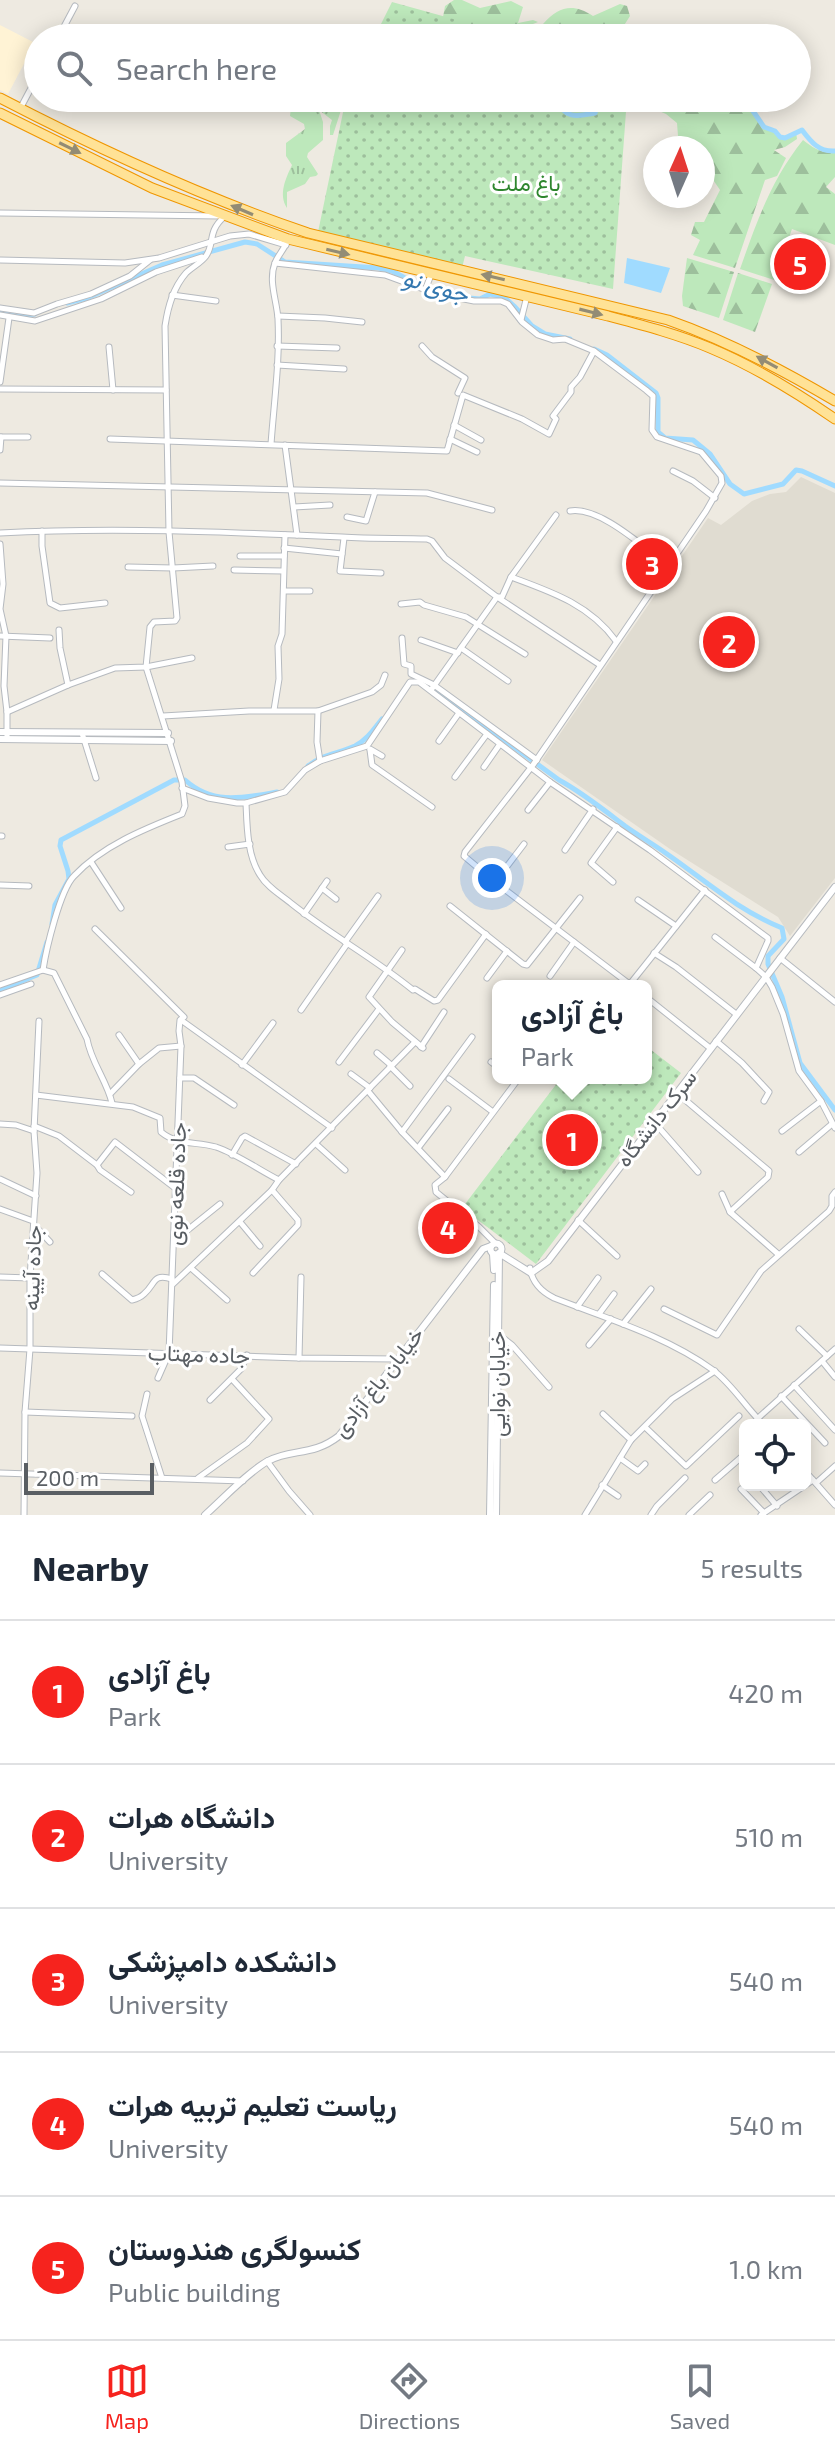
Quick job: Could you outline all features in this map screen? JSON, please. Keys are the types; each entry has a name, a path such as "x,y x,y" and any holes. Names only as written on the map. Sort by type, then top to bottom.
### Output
{"highway":[{"path":"0,98 24,110"},
{"path":"28,112 130,163 253,215 308,233 668,320 759,357 835,401"},
{"path":"0,113 152,188 287,242 428,285 460,291 527,296 656,329 711,348 835,419"}],"street":[{"path":"65,24 75,6"},
{"path":"20,108 24,101"},
{"path":"0,213 224,217"},
{"path":"43,970 46,948 62,896 72,877 135,833 182,814 185,806 170,737 146,667 150,627 154,622 176,620 169,532 165,326 172,295 186,273 207,255 218,222 224,217"},
{"path":"0,260 125,263 150,260 230,236 249,234 287,242 278,259 273,290 278,316 271,444"},
{"path":"0,315 30,322 79,307 156,272 207,255"},
{"path":"278,259 369,266 401,280 460,291 474,301 508,304 538,335 553,340 565,339 594,351 653,396 652,430 657,437 701,452 721,476 722,483 715,498 534,764 464,856 623,980"},
{"path":"0,308 34,313 91,294 130,276 150,260"},
{"path":"172,295 216,301"},
{"path":"521,319 527,296"},
{"path":"278,316 362,322"},
{"path":"0,382 9,318"},
{"path":"277,346 337,348"},
{"path":"110,439 447,451 465,378 432,357 422,346"},
{"path":"109,347 113,390"},
{"path":"449,388 549,434 556,419 553,416 571,392 571,387 594,351"},
{"path":"277,365 344,369"},
{"path":"0,389 166,390"},
{"path":"454,425 481,440"},
{"path":"0,450 0,437 28,437"},
{"path":"450,439 477,452"},
{"path":"285,445 297,535"},
{"path":"673,471 693,481 715,498"},
{"path":"0,483 427,493 492,510"},
{"path":"347,517 366,521 375,492"},
{"path":"294,507 330,505"},
{"path":"570,511 585,511 602,519 669,565"},
{"path":"433,688 497,597 502,597 511,577 556,515"},
{"path":"42,531 50,603 60,608 105,603"},
{"path":"0,533 229,531 427,539 445,558 497,597 600,665"},
{"path":"274,710 279,679 278,646 282,634 285,535"},
{"path":"344,538 340,571 381,573"},
{"path":"0,544 2,686 7,712 4,735 170,737"},
{"path":"284,548 342,554"},
{"path":"646,550 639,572 652,588"},
{"path":"240,556 284,556"},
{"path":"128,567 213,566"},
{"path":"234,570 283,571"},
{"path":"511,577 582,608 595,616 616,641"},
{"path":"284,591 310,591"},
{"path":"401,604 422,602 450,612 479,624 525,654"},
{"path":"59,630 68,685"},
{"path":"3,636 50,638"},
{"path":"402,638 404,664 411,666 411,674 534,764 550,782 593,809 768,938 756,968"},
{"path":"421,640 459,651 508,681"},
{"path":"7,712 115,668 146,667 192,658"},
{"path":"163,716 274,710 318,711 372,692 381,685 385,675"},
{"path":"432,807 372,765 368,748 410,682 433,688 459,713 500,744 534,764"},
{"path":"318,711 319,759"},
{"path":"439,741 459,713"},
{"path":"455,777 487,734"},
{"path":"82,736 96,778"},
{"path":"484,767 500,744"},
{"path":"181,782 208,798 246,803 285,792 319,759 368,748 382,756"},
{"path":"528,810 550,782"},
{"path":"246,803 250,844 260,876 304,914 413,990 434,1001 438,1000 486,934"},
{"path":"565,850 593,809"},
{"path":"613,882 591,864 617,827"},
{"path":"228,847 250,844"},
{"path":"495,882 524,844"},
{"path":"91,862 121,908"},
{"path":"304,914 327,881"},
{"path":"0,885 29,886"},
{"name":"سرک دانشگاه","path":"530,1270 541,1268 835,887"},
{"path":"322,888 336,899"},
{"path":"633,980 705,890"},
{"path":"301,1010 378,896"},
{"path":"450,906 527,965 580,898"},
{"path":"638,900 676,926"},
{"path":"95,929 182,1018 242,1065 332,1128"},
{"path":"715,937 756,968 769,973 799,1071 821,1101 833,1126 799,1152"},
{"path":"550,976 574,942"},
{"path":"402,950 369,997 420,1046"},
{"path":"487,978 507,951"},
{"path":"654,953 736,1014"},
{"path":"780,958 835,1002"},
{"path":"0,985 43,970 54,973 87,1039 112,1103"},
{"path":"0,995 31,984"},
{"path":"829,997 835,989"},
{"path":"652,1002 710,1048"},
{"path":"339,1062 379,1009"},
{"path":"102,1274 132,1300 143,1296 157,1279 161,1277 172,1282 192,1269 391,1065 420,1046 444,1012"},
{"name":"جاده قلعه نوی","path":"169,1353 181,1046 179,1031 182,1018"},
{"name":"جاده آیینه","path":"24,1515 39,1021"},
{"path":"242,1065 273,1023"},
{"path":"119,1035 139,1064"},
{"path":"402,1132 472,1037"},
{"path":"716,1041 769,1092 764,1101"},
{"path":"110,1094 139,1064 163,1046 181,1046"},
{"path":"377,1053 410,1086"},
{"path":"351,1074 369,1089 402,1132 445,1177"},
{"path":"180,1078 194,1078 234,1105"},
{"path":"449,1079 493,1112"},
{"path":"514,1084 445,1177 435,1185 436,1192 479,1227 496,1249 530,1270"},
{"path":"676,1092 769,1171 768,1177 730,1212"},
{"path":"36,1095 133,1107 160,1118 161,1132 177,1142 215,1147 279,1180"},
{"path":"782,1131 821,1101"},
{"path":"418,1148 448,1109"},
{"path":"654,1121 698,1172"},
{"path":"0,1124 34,1128 59,1136 131,1192"},
{"path":"232,1155 245,1136 296,1164"},
{"path":"97,1165 115,1142 176,1189"},
{"path":"316,1144 345,1170"},
{"path":"0,1179 36,1196"},
{"path":"253,1273 298,1225 298,1220 272,1190"},
{"path":"664,1309 717,1335 747,1290 778,1254 829,1211 835,1192"},
{"path":"722,1194 730,1212 778,1254"},
{"path":"174,1241 220,1204"},
{"path":"0,1209 33,1223 50,1242"},
{"path":"578,1220 617,1256"},
{"path":"240,1222 260,1246"},
{"name":"خیابان باغ آزادی","path":"205,1515 267,1461 311,1451 328,1445 339,1436 483,1249 496,1249"},
{"path":"496,1249 530,1270 532,1279 547,1294 623,1324 690,1355 715,1371 757,1419 832,1353 799,1329"},
{"name":"خیابان نوایی","path":"496,1249 496,1515"},
{"name":"خیابان نوایی","path":"490,1515 496,1249"},
{"path":"498,1270 505,1261 514,1261"},
{"path":"192,1269 227,1300"},
{"path":"0,1277 30,1278"},
{"path":"299,1358 301,1277"},
{"path":"577,1307 598,1278"},
{"path":"623,1324 651,1289"},
{"path":"599,1314 614,1294"},
{"path":"589,1345 611,1319"},
{"path":"498,1334 512,1345 549,1387"},
{"name":"جاده مهتاب","path":"0,1348 397,1359"},
{"path":"158,1378 169,1353"},
{"path":"210,1400 241,1369 247,1355"},
{"path":"822,1361 835,1377"},
{"path":"585,1515 631,1440 672,1399 715,1371"},
{"path":"197,1479 247,1443 269,1419 232,1379"},
{"path":"794,1385 835,1430"},
{"path":"147,1394 142,1416 162,1478"},
{"path":"781,1396 825,1443"},
{"path":"25,1412 132,1416"},
{"path":"603,1414 631,1440"},
{"path":"645,1427 686,1466 739,1416"},
{"path":"620,1458 638,1471 645,1464"},
{"path":"715,1480 738,1460"},
{"path":"267,1461 310,1515"},
{"path":"743,1491 762,1514 835,1466"},
{"path":"0,1473 243,1481"},
{"path":"653,1515 657,1506 685,1478"},
{"path":"811,1478 835,1505"},
{"path":"602,1485 618,1496"},
{"path":"764,1491 777,1506"},
{"path":"689,1515 710,1495"}],"shaded area":[{"path":"0,25 24,37 24,64 8,94 0,90"},
{"path":"801,477 835,493 835,878 790,936 778,917 670,849 542,760 708,518 721,525 752,501 786,492"}],"green space":[{"path":"454,0 480,8 511,1 523,7 518,23 538,22 531,24 454,24 443,17 445,6"},
{"path":"392,2 471,24 381,24"},
{"path":"620,4 627,6 630,16 625,24 543,24 566,8 579,9 593,16"},
{"path":"290,112 320,112 323,140 307,157 318,174 287,192 287,208 283,192 292,165 286,156 286,143 305,129 304,124 290,116"},
{"path":"322,112 340,112 333,135 330,135 330,126 332,120"},
{"name":"باغ ملت","path":"343,112 626,112 613,289 465,256 462,268 318,232"},
{"path":"661,112 753,112 764,128 776,133 779,138 796,132 797,139 774,150 786,158 777,176 765,180 735,268 693,255 700,240 691,235 695,222 704,222 711,208 715,208 720,190 715,183 715,136 678,136 677,123"},
{"path":"803,140 818,150 835,152 835,177 826,187 835,194 835,245 792,229 774,280 740,269 773,186"},
{"path":"687,258 734,272 719,318 683,306"},
{"path":"738,273 772,284 755,332 723,320"},
{"path":"652,1051 681,1073 536,1264 462,1208 556,1084 652,1084"}],"water":[{"path":"627,258 670,268 661,293 624,283"}],"waterway":[{"path":"566,112 576,116 595,112"},
{"path":"754,112 764,127 775,131 780,137 785,138 802,130 820,148 835,151"},
{"name":"جوی نو","path":"67,303 87,298 162,265 245,242 257,244 285,262 379,268 392,271 420,286"},
{"name":"جوی نو","path":"434,291 480,299 490,294 504,297 532,326 545,334 570,339"},
{"name":"جوی نو","path":"0,311 15,316 35,314"},
{"name":"جوی نو","path":"594,349 607,355 656,393 658,432 665,438 693,440 710,454 730,484 744,494 783,484 796,470 835,486"},
{"path":"432,687 722,894 782,928 784,939 768,956 768,964 782,997 800,1063 835,1110"},
{"path":"308,766 359,744 382,719"},
{"path":"52,924 55,905 69,879 61,840 174,780 185,780 206,793 228,798 277,792"},
{"path":"0,990 37,975 47,942"}],"place":[{"name":"کنسولگری هندوستان","path":"800,264"},
{"name":"دانشکده دامپزشکی","path":"652,564"},
{"name":"دانشگاه هرات","path":"729,642"},
{"name":"باغ آزادی","path":"572,1140"},
{"name":"ریاست تعلیم تربیه هرات","path":"448,1228"}]}
